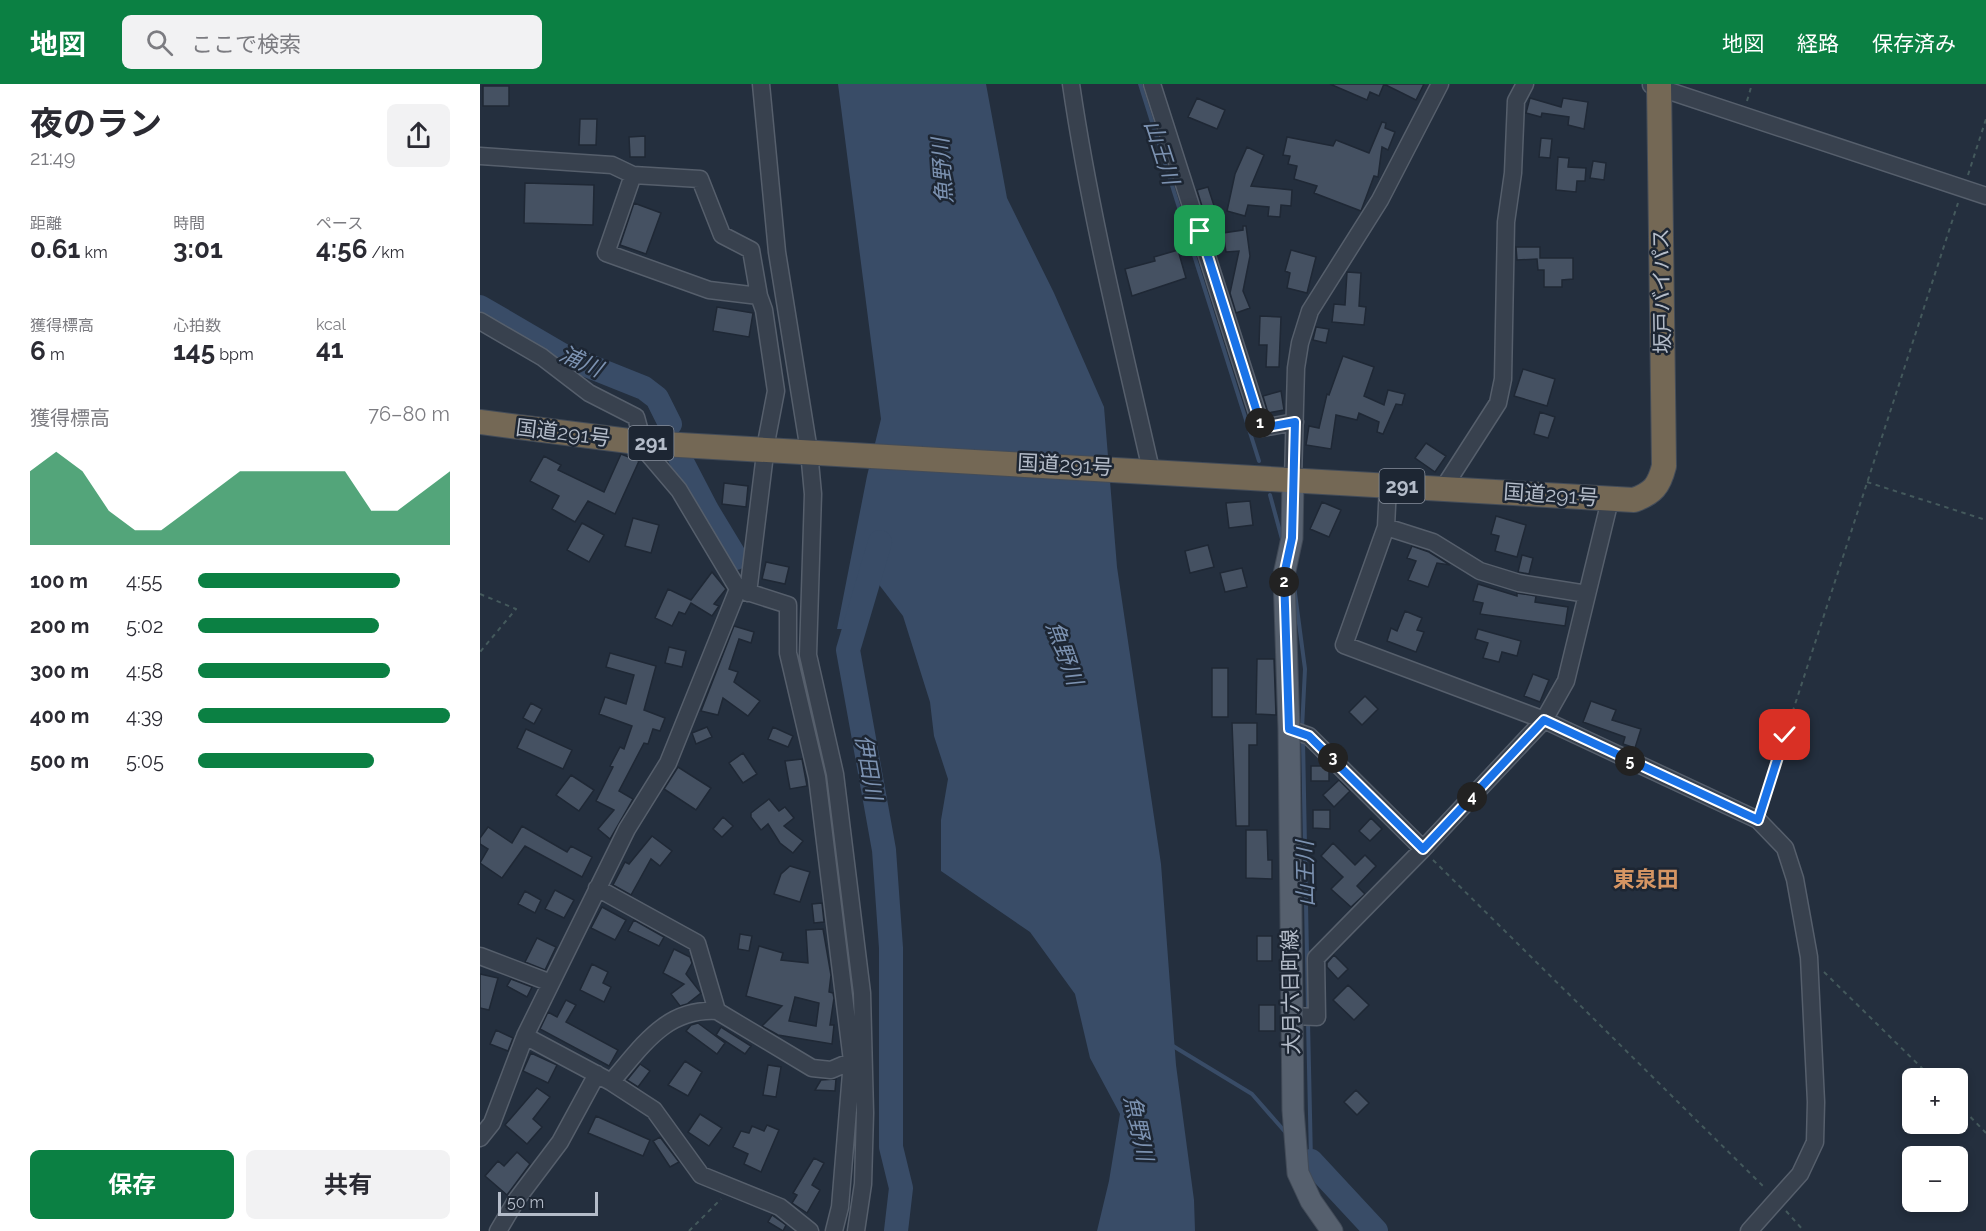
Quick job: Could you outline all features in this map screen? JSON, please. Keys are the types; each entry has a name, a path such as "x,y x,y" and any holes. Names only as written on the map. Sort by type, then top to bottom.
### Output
{"highway":[{"name":"坂戸バイパス","path":"1651,494 1659,483 1664,466 1656,85"},
{"name":"国道291号","path":"480,422 645,443 1444,487 1610,500 1634,500 1651,494"}],"main road":[{"name":"大月六日町線","path":"1293,479 1292,538 1284,575 1289,729 1293,1110 1298,1173 1311,1201 1332,1231"}],"street":[{"path":"762,84 777,252 816,451 808,654 835,774 862,993 865,1125 863,1184 856,1231"},
{"path":"1071,84 1081,150 1147,470"},
{"path":"1152,84 1262,428 1295,422"},
{"path":"1293,479 1296,368 1300,343 1310,311 1380,200 1440,84"},
{"path":"1444,487 1498,403 1503,380 1506,222 1513,173 1516,101 1525,84"},
{"path":"1656,85 1986,196"},
{"path":"480,156 612,165 633,175 700,179 722,235 751,250 759,296 764,310 776,391 767,438"},
{"path":"633,175 606,253 709,290 759,296"},
{"path":"480,321 542,357 589,393 636,417 645,443 645,450 679,490 743,591 788,605 788,653 817,777 852,1061 840,1207 834,1231"},
{"path":"480,1138 492,1123 525,1036 597,888 627,830 668,763 743,591 764,462"},
{"path":"1388,485 1386,527 1344,645 1544,720 1758,820 1785,848 1795,879 1809,957 1816,1102 1815,1142 1800,1174 1749,1231"},
{"path":"1292,1016 1317,1017 1316,958 1423,849 1544,720 1566,681 1610,500"},
{"path":"1386,527 1433,542 1480,571 1519,583 1587,594"},
{"path":"1289,729 1309,736 1423,849"},
{"path":"597,888 697,943 717,1011"},
{"path":"480,956 551,983"},
{"path":"498,1231 517,1198 560,1143 604,1078 673,1018 696,1010 717,1011 812,1068 831,1070 852,1061"},
{"path":"525,1036 604,1078 654,1110 701,1175 780,1206 810,1231"}],"path":[{"path":"1742,115 1752,84"},
{"path":"1758,820 1986,119"},
{"path":"1868,482 1986,520"},
{"path":"480,594 516,609 480,651"},
{"path":"1423,849 1778,1201 1804,1231"},
{"path":"1809,957 1922,1068"},
{"path":"1968,1114 1986,1133"},
{"path":"689,1231 732,1188"}],"water":[{"name":"魚野川","path":"838,84 986,84 1007,198 1054,293 1104,407 1117,567 1161,864 1176,1065 1194,1200 1195,1231 1097,1231 1109,1181 1120,1114 1090,1058 1075,994 1030,932 941,871 941,820 948,779 934,736 930,702 903,616 864,565 845,629 837,629 867,476 881,419"}],"building":[{"path":"1330,84 1384,84 1379,96 1370,92 1367,100"},
{"path":"1384,84 1424,84 1416,100"},
{"path":"483,86 509,86 509,106 483,106"},
{"path":"1197,98 1225,110 1217,129 1188,117"},
{"path":"1530,98 1561,107 1563,98 1588,102 1584,129 1568,125 1569,117 1542,113 1541,117 1526,113"},
{"path":"580,119 597,119 596,145 579,145"},
{"path":"1382,122 1386,123 1385,128 1395,132 1388,150 1382,147 1378,177 1374,176 1361,211 1314,193 1317,186 1294,179 1297,166 1288,164 1290,156 1283,155 1287,137 1333,146 1336,140 1369,153"},
{"path":"645,136 645,157 630,157 629,137"},
{"path":"1541,138 1552,139 1550,158 1539,157"},
{"path":"1247,147 1264,155 1251,186 1292,190 1291,206 1281,205 1280,217 1268,216 1269,207 1248,205 1245,216 1227,211 1235,174"},
{"path":"1558,157 1569,158 1568,167 1586,168 1585,181 1577,181 1576,192 1556,190"},
{"path":"1593,161 1606,163 1604,180 1590,178"},
{"path":"525,183 594,185 593,225 524,223"},
{"path":"1208,187 1216,212 1205,216 1197,190"},
{"path":"634,203 661,213 646,254 620,245"},
{"path":"1243,226 1246,226 1250,256 1243,291 1250,308 1236,313 1230,293 1239,251 1226,252 1223,233 1243,230"},
{"path":"1516,247 1540,247 1540,258 1573,258 1573,279 1562,280 1562,287 1544,287 1544,270 1538,270 1537,259 1517,260"},
{"path":"1178,250 1186,278 1132,296 1125,269 1155,261 1154,257"},
{"path":"1291,250 1316,257 1307,293 1287,288 1290,273 1285,271"},
{"path":"1347,272 1361,273 1359,306 1366,307 1364,325 1332,322 1334,304 1345,305"},
{"path":"717,307 753,313 749,337 713,331"},
{"path":"1260,316 1281,317 1279,367 1266,367 1267,345 1259,345"},
{"path":"1316,327 1329,329 1326,343 1313,340"},
{"path":"1343,356 1374,367 1364,396 1384,405 1388,390 1405,394 1402,405 1396,404 1383,434 1377,432 1379,422 1359,413 1357,420 1336,415 1331,449 1306,445 1309,426 1319,428 1327,394 1329,395"},
{"path":"1523,369 1555,379 1547,406 1514,396"},
{"path":"1281,391 1284,410 1268,413 1263,396"},
{"path":"1540,412 1555,417 1548,438 1534,434"},
{"path":"1426,443 1446,456 1435,472 1415,458"},
{"path":"621,454 639,461 615,514 588,501 575,522 552,509 559,496 530,481 544,456 561,465 558,470 604,492"},
{"path":"724,483 748,486 746,507 722,504"},
{"path":"1250,501 1253,525 1229,528 1226,503"},
{"path":"1322,502 1341,510 1329,537 1310,529"},
{"path":"1496,516 1526,525 1517,557 1495,551 1499,536 1491,534"},
{"path":"633,518 659,525 651,553 625,546"},
{"path":"582,523 604,535 589,562 567,550"},
{"path":"1208,545 1214,567 1190,573 1185,551"},
{"path":"1412,546 1429,552 1450,565 1437,563 1428,587 1408,580 1416,561 1407,558"},
{"path":"1522,555 1533,558 1529,574 1518,572"},
{"path":"766,562 789,567 785,584 762,579"},
{"path":"1242,568 1247,587 1225,592 1220,573"},
{"path":"712,572 726,589 714,604 719,606 712,616 691,603 685,614 679,612 672,626 655,618 668,589 691,600"},
{"path":"1478,584 1517,596 1517,593 1536,596 1535,602 1568,607 1565,626 1480,614 1483,603 1473,601"},
{"path":"1405,611 1422,618 1417,630 1424,632 1416,652 1387,641 1391,628 1397,631"},
{"path":"734,626 754,632 751,643 739,639 729,669 738,672 734,682 760,701 748,716 723,698 718,715 701,711"},
{"path":"1478,629 1521,641 1517,656 1502,652 1499,662 1483,658 1488,643 1475,639"},
{"path":"669,647 686,651 682,667 665,663"},
{"path":"610,653 656,666 644,710 665,718 660,731 653,729 648,744 644,743 619,791 633,799 610,839 598,829 614,810 596,801 620,747 624,749 632,726 599,714 605,697 626,704 634,675 606,667"},
{"path":"1257,659 1274,659 1276,715 1256,714"},
{"path":"1212,668 1228,668 1228,717 1212,717"},
{"path":"1533,674 1549,680 1540,702 1524,696"},
{"path":"1365,696 1378,709 1362,725 1349,712"},
{"path":"1591,701 1616,710 1612,720 1641,729 1635,748 1623,744 1625,737 1583,722"},
{"path":"531,703 542,709 534,724 523,718"},
{"path":"1232,723 1257,723 1257,745 1249,745 1249,826 1236,826"},
{"path":"707,727 712,737 696,744 692,733"},
{"path":"773,727 793,736 788,747 768,739"},
{"path":"526,729 572,750 563,769 517,748"},
{"path":"743,753 757,774 743,783 729,763"},
{"path":"802,759 807,786 790,789 785,761"},
{"path":"1311,766 1325,766 1329,770 1329,781 1311,781"},
{"path":"678,767 711,788 696,810 664,789"},
{"path":"571,775 594,790 579,811 556,795"},
{"path":"1339,780 1350,791 1334,807 1323,795"},
{"path":"769,799 779,811 785,807 794,818 784,826 803,841 793,853 780,843 768,824 761,830 751,817 751,813"},
{"path":"1313,810 1330,810 1330,829 1313,828"},
{"path":"723,817 733,826 722,837 713,829"},
{"path":"1371,818 1382,829 1370,841 1359,831"},
{"path":"522,826 567,852 571,846 592,857 582,877 525,846 502,878 480,863 488,849 480,844 480,838 488,827 512,843"},
{"path":"1246,830 1267,830 1268,860 1272,860 1272,879 1246,878"},
{"path":"652,836 672,851 660,866 651,859 631,895 613,885 625,862 629,864"},
{"path":"1333,843 1355,865 1365,855 1376,866 1357,886 1365,894 1351,907 1331,889 1343,877 1321,856"},
{"path":"790,866 810,872 800,902 774,894 781,874"},
{"path":"555,890 574,900 564,918 545,909"},
{"path":"525,891 541,900 535,913 518,904"},
{"path":"822,903 824,922 814,923 812,904"},
{"path":"602,907 626,920 615,940 591,928"},
{"path":"634,920 664,937 659,946 628,931"},
{"path":"823,929 831,975 829,992 833,993 834,998 830,1025 834,1025 832,1044 778,1035 762,1026 782,1006 746,996 759,946 783,953 781,960 808,963 806,930","holes":["795,997 819,1003 816,1026 789,1021"]},
{"path":"740,934 752,936 749,951 738,949"},
{"path":"1257,936 1272,936 1272,961 1257,961"},
{"path":"537,938 556,947 545,970 525,962"},
{"path":"674,949 690,957 692,963 686,974 701,993 687,1004 680,1006 671,994 684,984 663,973"},
{"path":"1334,955 1348,969 1338,979 1327,967 1327,963"},
{"path":"592,964 608,972 603,983 611,987 604,1002 580,990"},
{"path":"480,974 498,978 489,1010 480,1008"},
{"path":"511,979 532,987 527,997 507,986"},
{"path":"1348,985 1369,1005 1354,1020 1333,1000"},
{"path":"566,1000 576,1005 566,1022 618,1050 609,1066 540,1029 548,1012 557,1017"},
{"path":"1259,1005 1275,1005 1275,1031 1259,1031"},
{"path":"698,1023 725,1043 717,1054 686,1031 691,1025"},
{"path":"721,1027 751,1046 745,1054 716,1035"},
{"path":"496,1030 513,1038 508,1051 490,1044"},
{"path":"531,1053 557,1065 548,1083 523,1071"},
{"path":"685,1061 702,1072 688,1096 668,1085"},
{"path":"640,1064 650,1071 638,1087 627,1080"},
{"path":"768,1065 781,1067 776,1097 763,1095"},
{"path":"836,1079 835,1091 815,1090 821,1080"},
{"path":"537,1088 550,1097 533,1119 542,1127 527,1144 505,1125"},
{"path":"1356,1090 1369,1103 1357,1115 1344,1102"},
{"path":"700,1114 722,1128 709,1146 688,1132"},
{"path":"596,1116 650,1140 643,1156 588,1133"},
{"path":"767,1125 779,1130 761,1172 744,1164 748,1154 733,1147 741,1131 749,1133 752,1126 764,1131"},
{"path":"660,1137 679,1162 670,1167 653,1141"},
{"path":"517,1152 530,1164 507,1195 485,1176 498,1161 504,1166"},
{"path":"814,1158 824,1163 812,1185 820,1190 807,1213 792,1203 797,1195 793,1193"},
{"path":"772,1215 786,1225 783,1231 768,1222"}],"waterway":[{"name":"山王川","path":"1140,84 1259,461"},
{"name":"浦川","path":"480,307 564,356 644,388 657,398 670,424"},
{"name":"浦川","path":"680,458 707,510 736,558"},
{"name":"山王川","path":"1270,495 1282,539"},
{"name":"伊田川","path":"880,542 848,650 884,850 891,948 891,1147 901,1188 896,1231"},
{"name":"山王川","path":"1293,578 1305,669 1302,729"},
{"name":"山王川","path":"1303,739 1308,1011"},
{"name":"山王川","path":"1308,1021 1311,1161"},
{"path":"1173,1046 1252,1094 1287,1134"},
{"name":"山王川","path":"1311,1161 1376,1231"}],"district":[{"name":"東泉田","path":"1646,879"}],"route":[{"path":"1200,231 1262,428 1295,422 1292,538 1284,575 1289,729 1309,736 1338,762 1423,849 1544,720 1758,820 1785,735"}]}
